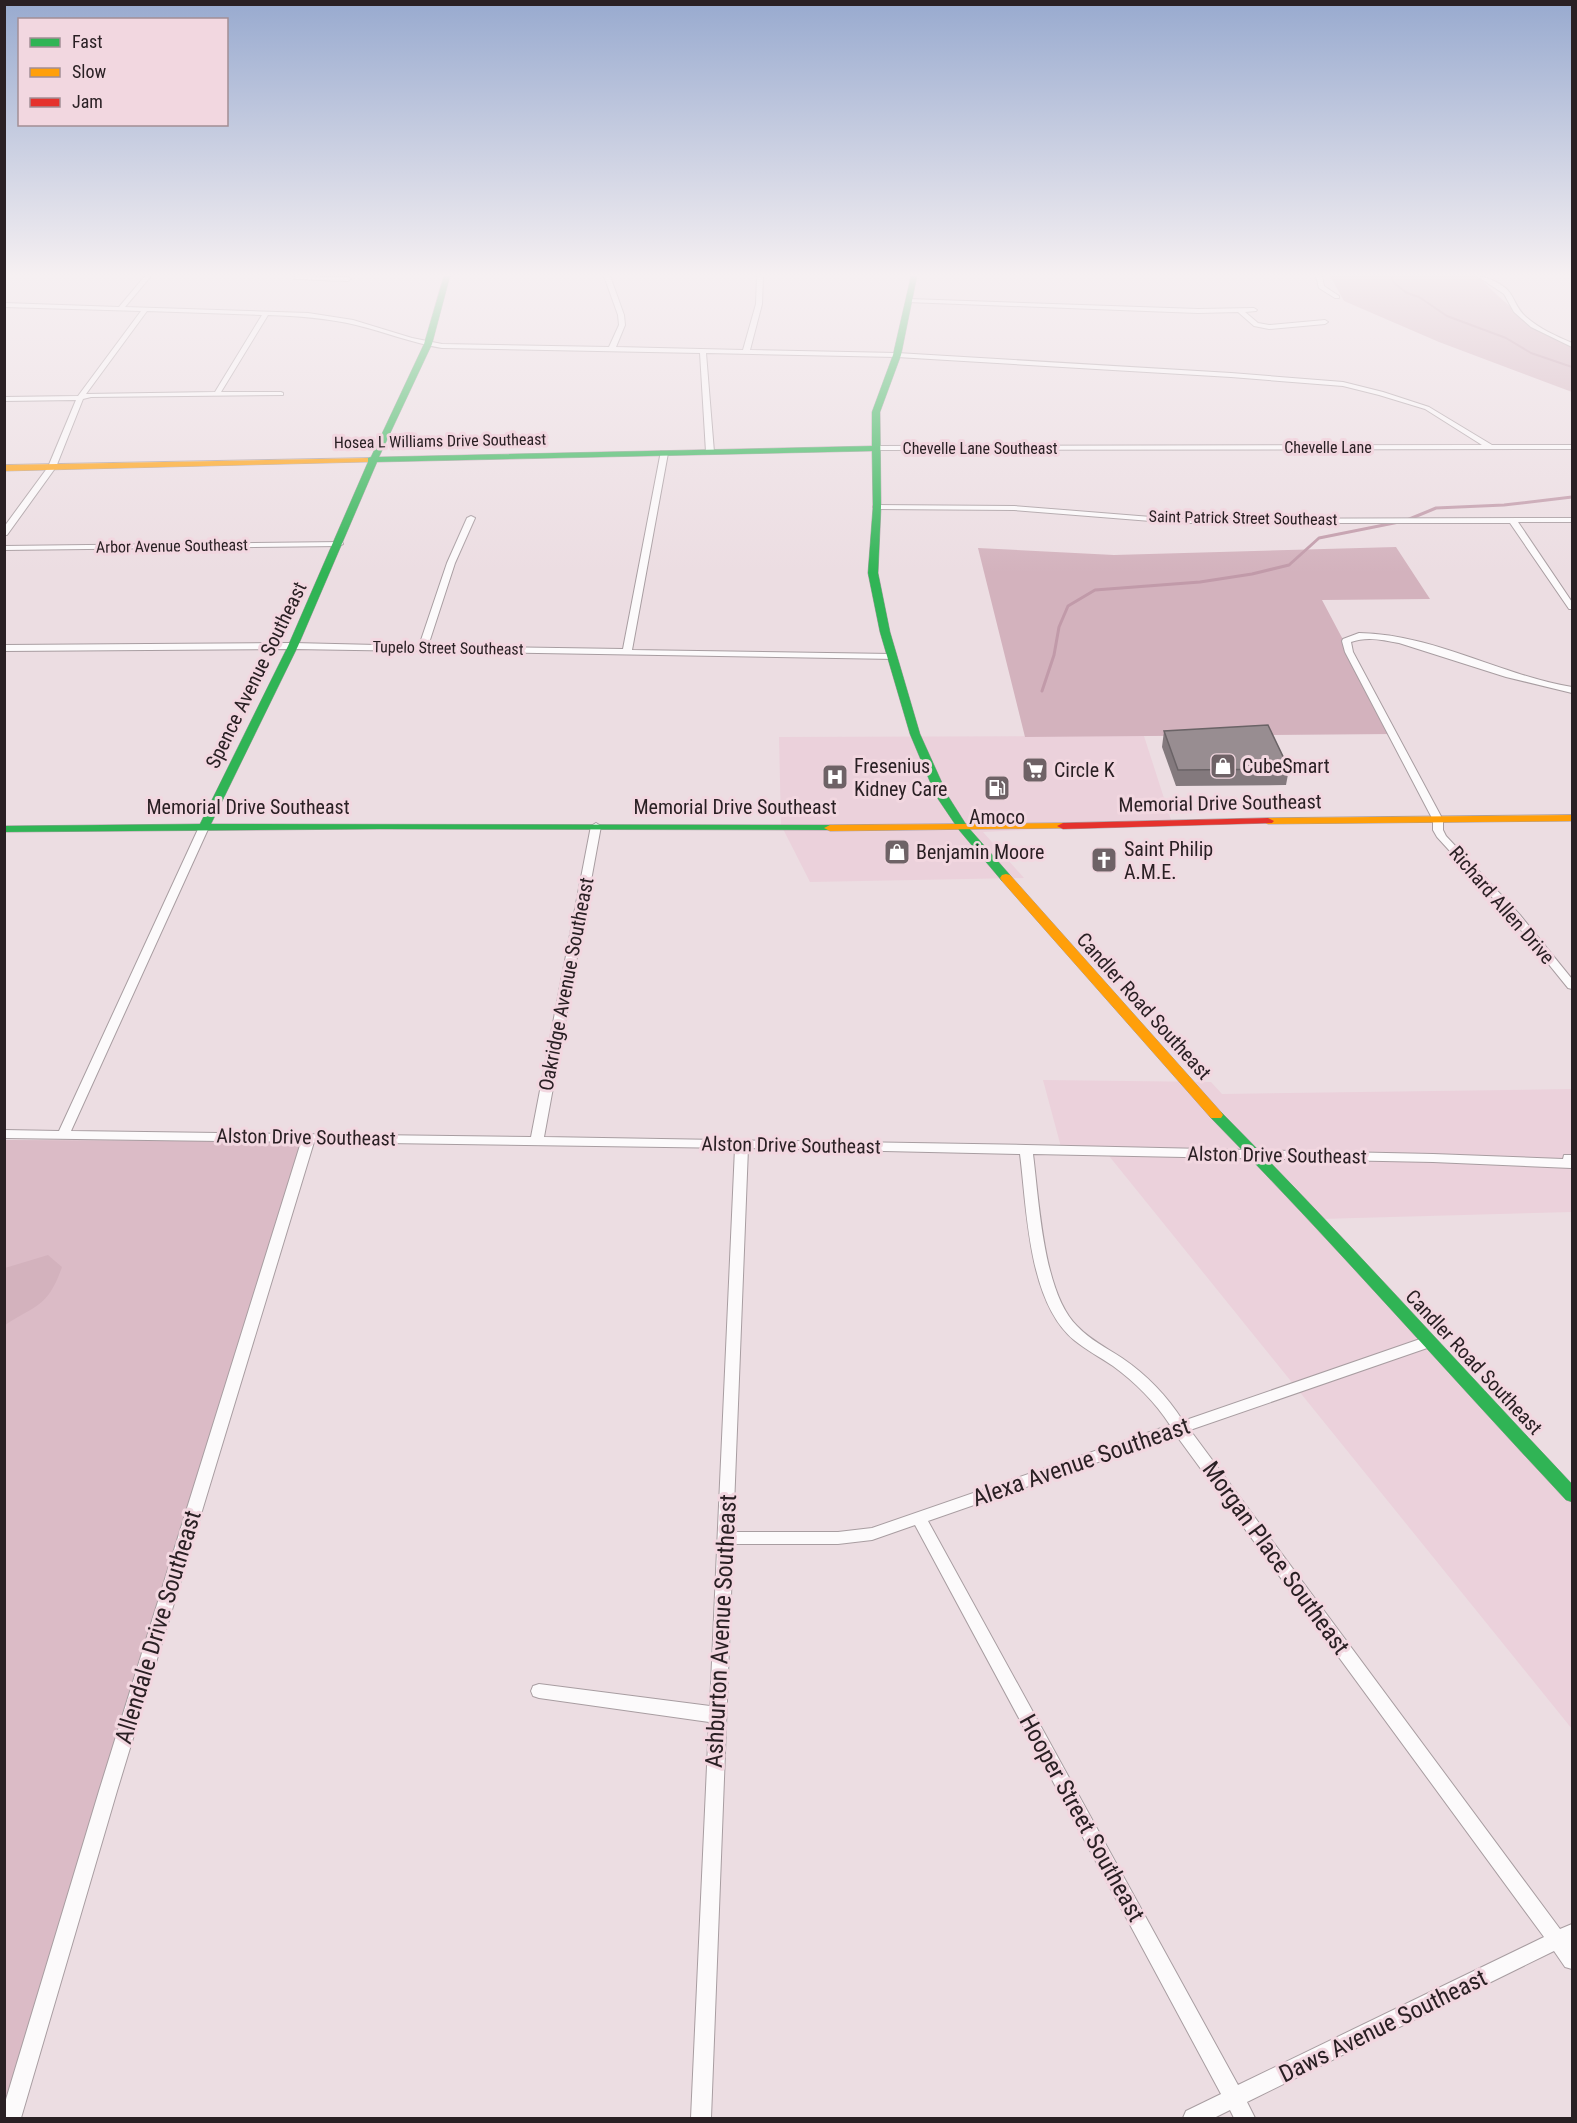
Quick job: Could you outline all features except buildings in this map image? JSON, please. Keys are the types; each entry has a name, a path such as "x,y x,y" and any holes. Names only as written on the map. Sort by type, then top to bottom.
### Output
{"main road":[{"name":"Spence Avenue Southeast","path":"204,827 293,646 374,459 413,375"},
{"name":"Candler Road Southeast","path":"890,375 876,412 877,507 873,573 882,622 915,734 942,796 963,828 1064,946 1252,1155 1298,1197 1428,1342 1572,1495"},
{"name":"Hosea L Williams Drive Southeast","path":"4,468 877,448"},
{"name":"Memorial Drive Southeast","path":"4,829 596,826 963,828 1204,822 1572,818"}],"street":[{"path":"4,532 52,466 80,398 97,375"},
{"path":"217,394 228,375"},
{"path":"705,375 710,452"},
{"path":"1232,375 1359,387 1427,408 1490,447"},
{"path":"4,399 80,398 91,395 281,394"},
{"name":"Chevelle Lane","path":"1083,448 1572,447"},
{"name":"Chevelle Lane Southeast","path":"877,448 1083,448"},
{"path":"627,651 664,453"},
{"name":"Saint Patrick Street Southeast","path":"877,507 1014,508 1176,521 1572,520"},
{"path":"423,648 451,563 471,518"},
{"path":"1514,521 1572,607"},
{"name":"Arbor Avenue Southeast","path":"4,548 339,544"},
{"name":"Richard Allen Drive","path":"1572,690 1508,675 1393,638 1358,635 1346,641 1349,652 1438,820 1438,830 1442,837 1516,917 1572,986"},
{"name":"Tupelo Street Southeast","path":"4,648 293,646 892,657"},
{"name":"Oakridge Avenue Southeast","path":"537,1141 596,826"},
{"name":"Spence Avenue Southeast","path":"63,1135 204,827"},
{"name":"Alston Drive Southeast","path":"4,1134 1026,1149 1572,1164 1569,1158"},
{"name":"Allendale Drive Southeast","path":"11,2118 108,1791 309,1137"},
{"name":"Ashburton Avenue Southeast","path":"701,2118 742,1144"},
{"name":"Morgan Place Southeast","path":"1026,1149 1045,1278 1055,1306 1068,1326 1089,1345 1135,1375 1168,1408 1179,1427 1565,1936 1572,1960"},
{"name":"Alexa Avenue Southeast","path":"725,1538 838,1538 872,1534 1428,1342"},
{"name":"Hooper Street Southeast","path":"919,1518 1245,2118"},
{"path":"539,1691 717,1715"},
{"name":"Daws Avenue Southeast","path":"1193,2118 1235,2100 1565,1936"}],"shaded area":[{"path":"1527,375 1572,375 1572,392"},
{"path":"1396,547 1430,599 1322,600 1393,734 1025,737 978,548 1114,555"},
{"path":"1144,736 1172,823 983,832 1024,878 810,882 781,825 779,737"},
{"path":"1043,1080 1211,1082 1222,1094 1572,1089 1572,1212 1320,1219 1572,1489 1572,1729 1101,1146 1061,1147"},
{"path":"5,1140 312,1141 108,1791 11,2118 5,2118"},
{"path":"48,1255 62,1267 52,1290 40,1303 5,1325 5,1268"}],"waterway":[{"path":"1407,520 1436,508 1504,505 1572,497"},
{"path":"1042,691 1054,655 1059,627 1068,606 1095,590 1200,582 1252,574 1289,565 1319,538 1399,522"}],"traffic: fast":[{"path":"204,827 293,646 374,459 414,375"},
{"path":"890,375 876,412 877,507 873,573 885,632 915,734 942,796 963,828 1006,878"},
{"path":"365,460 877,448"},
{"path":"4,829 379,826 830,828"},
{"path":"1216,1115 1297,1197 1428,1342 1572,1495"}],"traffic: slow":[{"path":"4,468 365,460"},
{"path":"1268,821 1572,818"},
{"path":"830,828 1063,826"},
{"path":"1006,878 1216,1115"}],"traffic: jam":[{"path":"1063,826 1268,821"}],"place":[{"name":"CubeSmart","path":"1223,766"},
{"name":"Circle K","path":"1035,770"},
{"name":"Fresenius Kidney Care","path":"835,777"},
{"name":"Amoco","path":"997,788"},
{"name":"Benjamin Moore","path":"897,852"},
{"name":"Saint Philip A.M.E.","path":"1104,860"}]}
